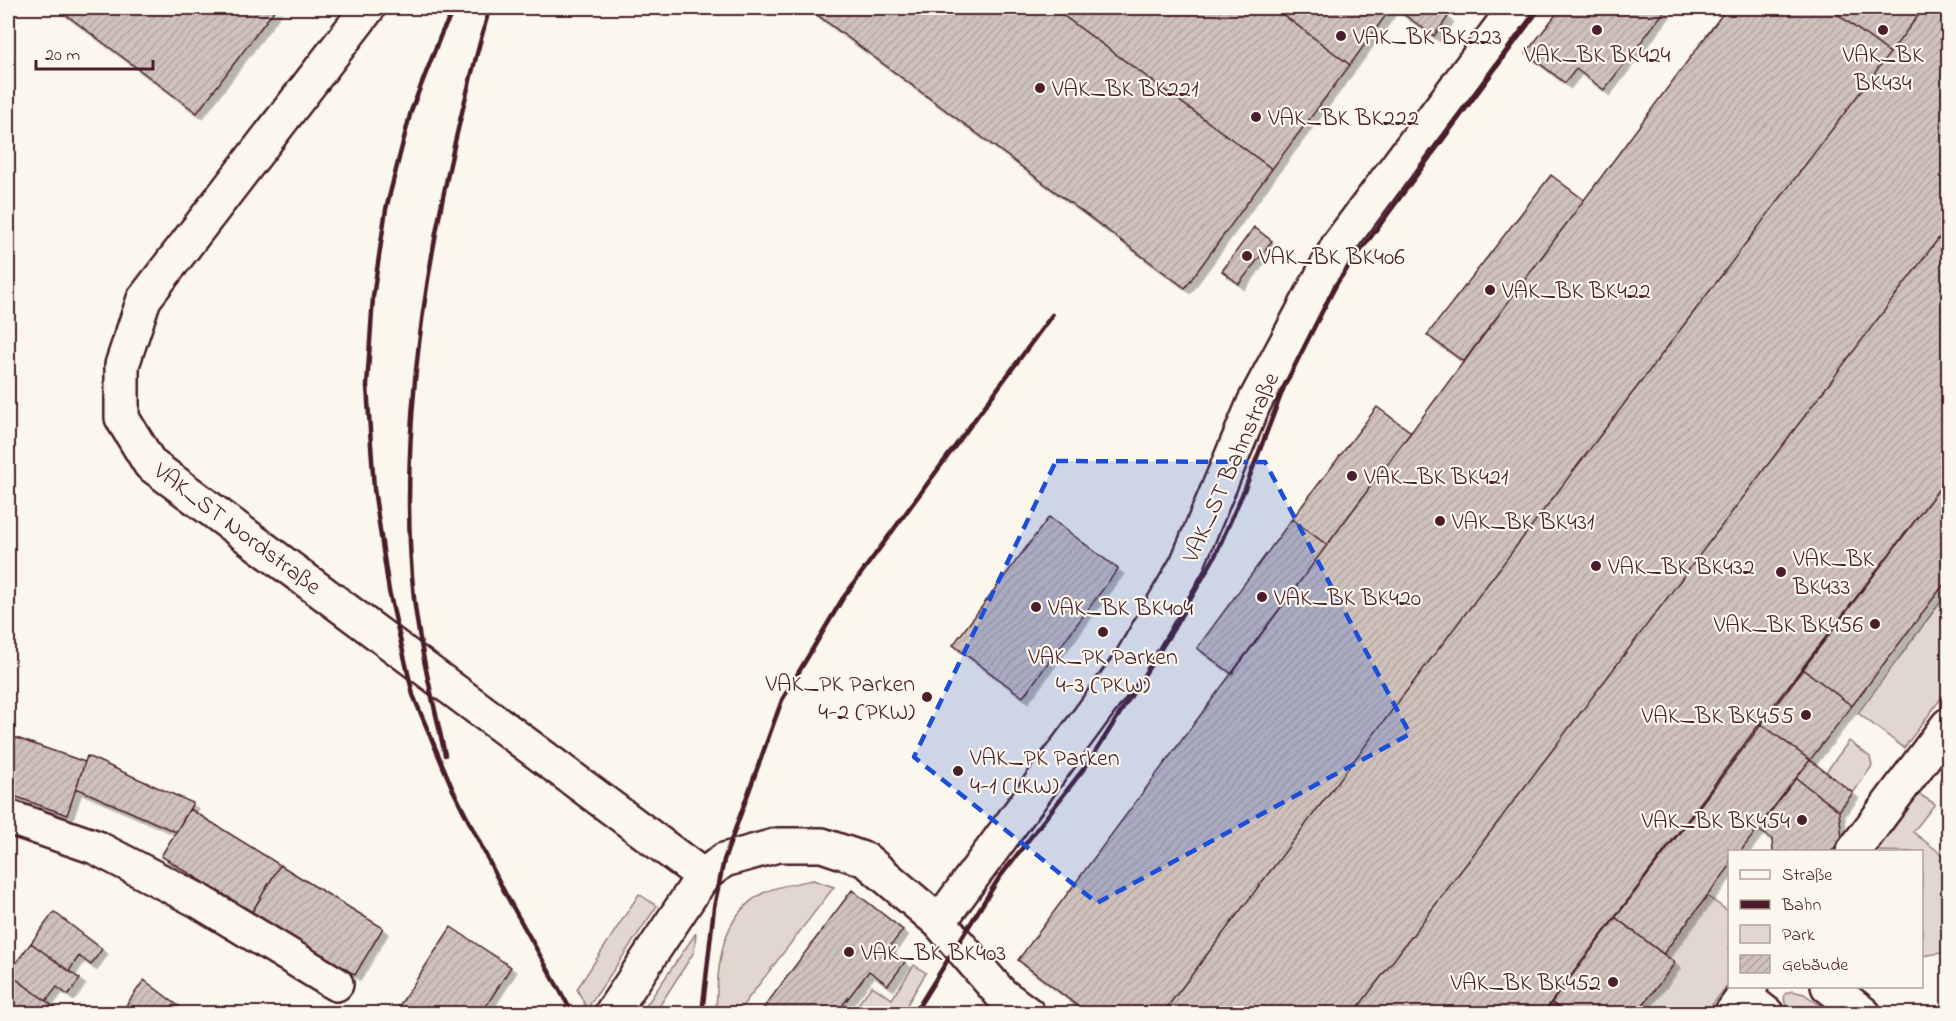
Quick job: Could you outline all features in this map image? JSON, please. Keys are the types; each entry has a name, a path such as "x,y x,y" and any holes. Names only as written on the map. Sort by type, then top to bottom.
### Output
{"lane":[{"name":"VAK_ST Nordstraße","path":"368,8 144,299 122,365 122,418 150,464 703,876"},
{"name":"VAK_ST Bahnstraße","path":"939,922 1129,664 1188,564 1254,403 1339,244 1515,8"},
{"path":"1854,850 1948,724"},
{"path":"8,817 105,853 199,901 336,984"},
{"path":"611,1014 703,876 724,860 778,845 822,845 866,860 939,922 1001,994 1028,1014"},
{"path":"1829,988 1864,1014"}],"highlighted area":[{"path":"1056,461 1265,462 1410,734 1097,903 914,757"}],"green space":[{"path":"1948,592 1948,689 1904,748 1858,713"},
{"path":"1849,741 1870,757 1872,766 1853,793 1826,772"},
{"path":"1919,794 1935,804 1913,832 1948,859 1948,952 1923,956 1923,850 1877,850"},
{"path":"813,880 834,887 737,1013 716,1013 723,946 737,916 748,903 763,893"},
{"path":"639,894 657,906 587,1009 577,989"},
{"path":"1707,896 1728,911 1728,984 1706,1013 1636,1014 1675,963 1663,954"},
{"path":"696,933 694,952 655,1013 641,1013"},
{"path":"914,965 926,973 902,1013 851,1013 872,986 892,999"},
{"path":"1792,991 1804,994 1831,1013 1793,1013 1784,1000 1785,994"}],"building":[{"path":"57,8 276,8 197,113"},
{"name":"VAK_BK BK221","path":"808,8 1053,8 1272,169 1185,288"},
{"name":"VAK_BK BK222","path":"1053,8 1274,8 1350,65 1272,169"},
{"name":"VAK_BK BK223","path":"1274,8 1391,8 1350,65"},
{"path":"1395,8 1436,8 1448,17 1434,36"},
{"name":"VAK_BK BK424","path":"1561,8 1667,8 1604,90 1576,69 1565,83 1526,53"},
{"name":"VAK_BK BK431","path":"1727,8 1829,8 1890,53 1162,1014 1088,1014 1018,960"},
{"name":"VAK_BK BK434","path":"1829,8 1924,8 1890,53"},
{"name":"VAK_BK BK432","path":"1924,8 1948,8 1948,226 1353,1014 1162,1014"},
{"name":"VAK_BK BK422","path":"1551,175 1584,200 1464,362 1427,335"},
{"name":"VAK_BK BK433","path":"1948,226 1948,477 1543,1014 1353,1014"},
{"name":"VAK_BK BK406","path":"1254,227 1272,241 1239,284 1222,271"},
{"name":"VAK_BK BK421","path":"1377,407 1411,432 1327,545 1292,519"},
{"name":"VAK_BK BK456","path":"1948,477 1948,579 1852,706 1802,668"},
{"name":"VAK_BK BK404","path":"1049,517 1118,569 1023,697 953,645"},
{"name":"VAK_BK BK420","path":"1292,519 1327,545 1232,674 1197,648"},
{"name":"VAK_BK BK455","path":"1802,668 1852,706 1810,760 1760,723"},
{"path":"1760,723 1810,760 1742,850 1728,850 1728,869 1663,954 1615,917"},
{"path":"8,735 85,762 67,815 8,794"},
{"path":"87,756 193,803 176,832 76,788"},
{"path":"1810,760 1853,793 1839,811 1796,778"},
{"name":"VAK_BK BK454","path":"1796,778 1839,811 1842,838 1833,850 1773,850 1772,839 1757,829"},
{"path":"190,809 280,865 252,912 161,856"},
{"path":"280,865 383,928 355,975 252,912"},
{"name":"VAK_BK BK403","path":"852,890 903,930 888,949 905,962 888,985 869,971 836,1014 759,1014"},
{"path":"54,912 102,949 91,965 79,956 69,971 31,943"},
{"name":"VAK_BK BK452","path":"1615,917 1675,963 1636,1014 1567,1014 1551,1002"},
{"path":"451,927 511,967 481,1014 394,1014"},
{"path":"31,943 80,979 68,995 57,987 46,1001 8,973"},
{"path":"8,973 57,1009 54,1014 8,1014"},
{"path":"144,980 189,1014 125,1014 122,1011"},
{"path":"1551,1002 1567,1014 1543,1014"}],"railway":[{"path":"455,8 442,32 411,111 386,209 373,297 367,386 374,489 389,591 413,695 453,790 505,893 573,1014"},
{"path":"914,1014 999,878 1089,762 1174,628 1214,558 1246,486 1284,387 1336,284 1540,8"},
{"path":"445,755 424,658 414,598 409,526 410,452 415,377 424,301 437,226 470,80 489,10"},
{"path":"702,1014 714,907 724,860 782,700 843,598 1052,315"}],"place":[{"name":"VAK_BK BK424","path":"1597,30"},
{"name":"VAK_BK BK434","path":"1883,30"},
{"name":"VAK_BK BK223","path":"1341,36"},
{"name":"VAK_BK BK221","path":"1040,88"},
{"name":"VAK_BK BK222","path":"1256,117"},
{"name":"VAK_BK BK406","path":"1247,256"},
{"name":"VAK_BK BK422","path":"1490,290"},
{"name":"VAK_BK BK421","path":"1352,476"},
{"name":"VAK_BK BK431","path":"1440,521"},
{"name":"VAK_BK BK432","path":"1596,566"},
{"name":"VAK_BK BK433","path":"1781,572"},
{"name":"VAK_BK BK420","path":"1262,597"},
{"name":"VAK_BK BK404","path":"1036,607"},
{"name":"VAK_BK BK456","path":"1875,624"},
{"name":"VAK_PK Parken 4-3 (PKW)","path":"1103,632"},
{"name":"VAK_PK Parken 4-2 (PKW)","path":"927,697"},
{"name":"VAK_BK BK455","path":"1806,715"},
{"name":"VAK_PK Parken 4-1 (LKW)","path":"958,771"},
{"name":"VAK_BK BK454","path":"1802,820"},
{"name":"VAK_BK BK403","path":"849,952"},
{"name":"VAK_BK BK452","path":"1613,982"}]}
